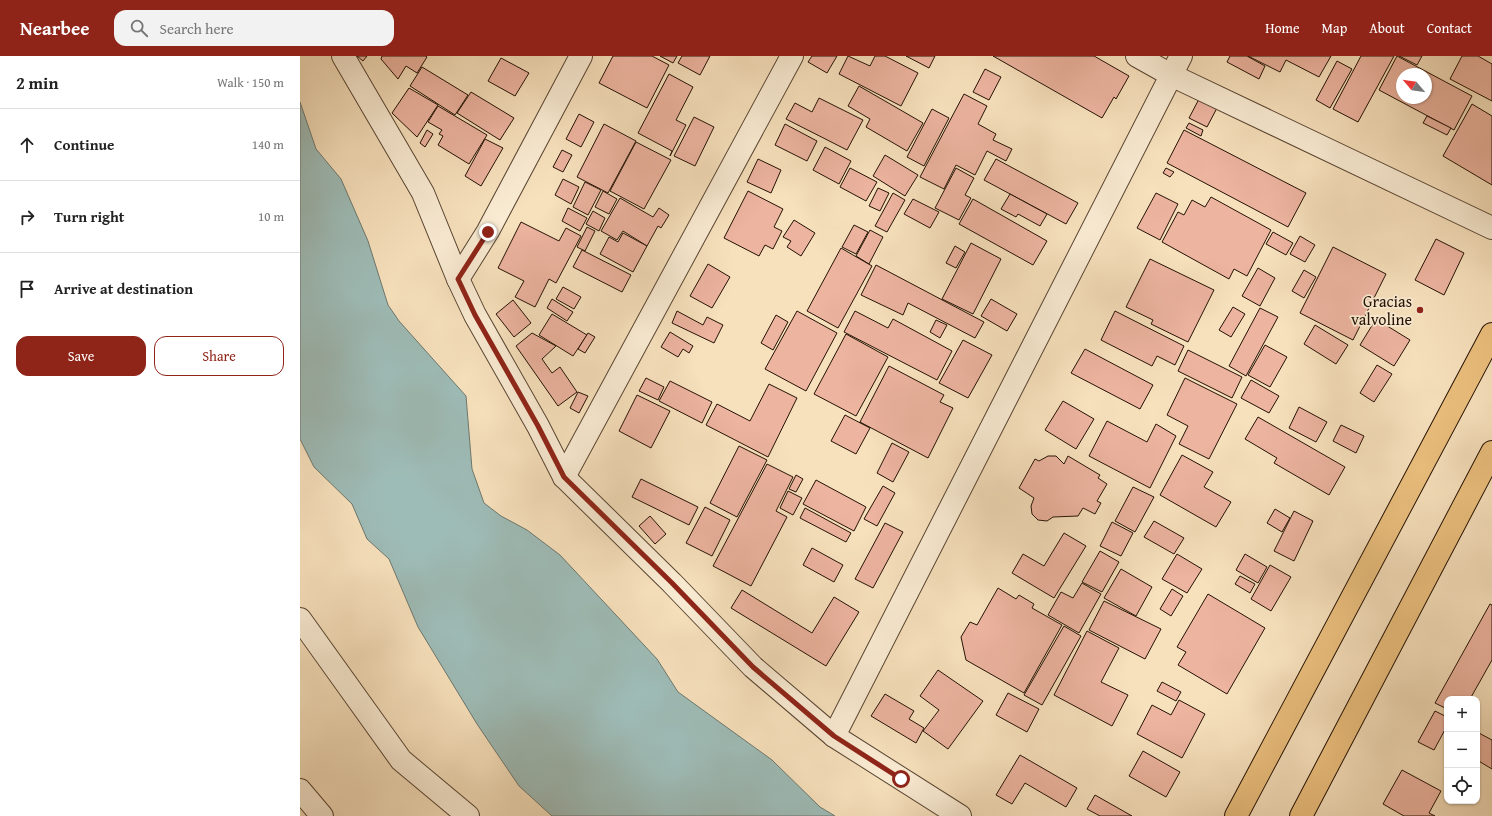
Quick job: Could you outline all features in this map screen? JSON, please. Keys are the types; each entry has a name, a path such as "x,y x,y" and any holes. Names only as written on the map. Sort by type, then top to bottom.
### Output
{"main road":[{"path":"1236,816 1492,334"},
{"path":"1301,816 1492,452"}],"street":[{"path":"342,56 423,193 458,279 475,315 538,426 564,477 672,583 753,667 834,736 960,816"},
{"path":"458,279 488,232 581,56"},
{"path":"564,477 792,56"},
{"path":"1137,56 1171,75 1492,228"},
{"path":"834,736 1181,56"},
{"path":"300,619 401,760 468,816"},
{"path":"300,790 322,816"}],"water":[{"path":"300,102 316,149 341,179 368,241 388,305 399,321 466,396 472,469 484,503 501,516 527,530 560,555 657,659 678,692 772,760 820,807 835,816 552,816 519,786 477,724 418,627 389,559 367,539 352,504 314,467 300,439"}],"building":[{"path":"357,56 367,56 363,61"},
{"path":"382,56 427,57 417,73 406,66 398,79 381,59"},
{"path":"613,56 652,56 669,65 647,108 599,83"},
{"path":"660,56 677,56 673,63"},
{"path":"682,56 710,56 700,75 678,63"},
{"path":"812,56 837,56 827,73 808,62"},
{"path":"848,56 870,66 875,56 885,56 918,73 901,106 839,74"},
{"path":"906,56 935,56 929,68"},
{"path":"993,56 1094,56 1129,76 1116,99 1114,97 1102,118"},
{"path":"1230,56 1247,56 1265,66 1259,79 1227,62"},
{"path":"1248,56 1331,56 1319,77 1286,60 1280,72"},
{"path":"1361,56 1394,56 1358,122 1333,109"},
{"path":"1397,56 1420,68 1396,68 1396,99 1379,90"},
{"path":"1399,56 1422,56 1417,65"},
{"path":"1462,56 1478,56 1492,64 1492,101 1450,79"},
{"path":"501,58 529,73 515,96 488,81"},
{"path":"1337,61 1352,69 1330,108 1316,100"},
{"path":"422,67 468,95 455,115 410,86"},
{"path":"985,69 1001,77 989,100 973,92"},
{"path":"669,74 693,87 676,120 686,125 670,156 672,151 638,133"},
{"path":"1432,75 1472,96 1454,130 1405,104 1432,104"},
{"path":"859,86 923,123 907,151 866,127 870,119 848,106"},
{"path":"409,88 438,105 417,137 392,113"},
{"path":"471,92 514,118 500,140 457,113"},
{"path":"964,94 987,106 978,124 996,134 993,140 1012,149 1006,161 987,151 975,175 956,165 944,189 920,177"},
{"path":"819,98 863,120 847,150 786,119 795,103 812,112"},
{"path":"1199,99 1217,108 1207,127 1189,118"},
{"path":"1472,104 1492,116 1492,185 1443,156"},
{"path":"438,106 487,135 469,164 438,145 443,136 439,134 442,130 428,122"},
{"path":"932,109 949,118 924,166 907,157"},
{"path":"579,114 594,122 581,147 566,139"},
{"path":"1427,116 1451,128 1447,135 1423,123"},
{"path":"694,117 714,127 695,166 674,156"},
{"path":"1189,123 1203,130 1201,136 1186,128"},
{"path":"604,124 636,141 608,193 577,177"},
{"path":"785,124 817,141 807,161 775,145"},
{"path":"427,130 433,134 425,147 420,143"},
{"path":"1184,130 1306,193 1288,227 1167,163"},
{"path":"485,139 503,148 481,186 465,176"},
{"path":"636,142 671,160 644,209 610,191"},
{"path":"825,147 851,161 839,184 813,170"},
{"path":"562,150 572,155 563,172 553,167"},
{"path":"885,155 918,175 905,196 873,176"},
{"path":"758,159 781,170 771,193 747,182"},
{"path":"996,159 1078,203 1066,224 984,180"},
{"path":"850,168 877,182 866,201 840,187"},
{"path":"956,168 974,178 965,195 971,198 959,220 935,208"},
{"path":"1166,168 1174,172 1170,177 1163,173"},
{"path":"563,179 579,187 571,204 555,195"},
{"path":"585,182 601,190 588,215 573,207"},
{"path":"878,188 889,193 880,211 869,206"},
{"path":"603,191 617,199 609,214 595,207"},
{"path":"748,191 783,209 774,227 782,231 773,249 765,245 759,256 724,238"},
{"path":"893,193 905,200 887,232 875,226"},
{"path":"1156,193 1178,204 1160,240 1137,228"},
{"path":"1010,194 1047,214 1040,226 1018,214 1016,217 1001,209"},
{"path":"1211,197 1271,230 1247,276 1234,269 1229,279 1162,242 1178,212 1184,215 1192,200 1205,207"},
{"path":"620,198 653,217 659,208 669,215 661,228 658,226 647,246 623,231 617,240 601,231"},
{"path":"913,199 939,212 930,228 904,214"},
{"path":"973,199 1047,241 1033,265 959,224"},
{"path":"568,208 587,218 580,231 562,221"},
{"path":"593,211 605,218 599,231 586,224"},
{"path":"794,220 815,233 801,256 787,247 791,241 783,237"},
{"path":"521,222 559,241 566,228 581,236 556,283 549,279 535,307 515,297 524,281 498,268"},
{"path":"854,225 868,232 856,254 842,247"},
{"path":"587,227 595,231 585,251 577,247"},
{"path":"870,230 883,237 869,264 856,256"},
{"path":"1273,232 1293,243 1286,255 1266,244"},
{"path":"623,233 647,246 633,272 600,254 609,237 618,242"},
{"path":"1300,236 1315,245 1305,262 1290,254"},
{"path":"1436,239 1464,253 1444,295 1415,280"},
{"path":"971,243 1001,259 973,314 942,299"},
{"path":"955,246 965,252 956,268 946,263"},
{"path":"1333,247 1386,274 1353,340 1300,313"},
{"path":"841,248 872,266 838,328 807,311"},
{"path":"582,250 631,275 622,292 573,267"},
{"path":"1150,259 1214,290 1188,342 1151,324 1153,320 1126,307"},
{"path":"708,264 730,277 712,308 690,296"},
{"path":"876,265 984,322 975,338 908,303 903,315 861,295"},
{"path":"1258,268 1275,278 1260,306 1242,296"},
{"path":"1304,270 1316,277 1304,298 1292,291"},
{"path":"563,287 581,297 574,309 556,299"},
{"path":"552,299 573,312 567,321 547,308"},
{"path":"991,299 1017,314 1007,331 981,316"},
{"path":"513,300 531,323 514,337 496,314"},
{"path":"1233,307 1245,314 1231,337 1219,330"},
{"path":"1260,308 1278,317 1246,376 1229,366"},
{"path":"677,311 703,325 707,317 723,325 714,343 672,323"},
{"path":"797,311 837,333 806,391 765,369"},
{"path":"855,311 888,328 893,319 952,351 937,380 844,332"},
{"path":"1115,311 1184,346 1175,365 1157,356 1152,366 1101,340"},
{"path":"552,314 587,335 573,356 539,335"},
{"path":"776,315 788,322 773,350 761,343"},
{"path":"1376,319 1410,340 1394,366 1360,345"},
{"path":"936,320 947,325 940,338 930,332"},
{"path":"1315,325 1348,345 1336,364 1304,344"},
{"path":"670,332 693,346 689,353 683,349 678,357 661,347"},
{"path":"532,333 556,346 542,359 552,373 560,367 577,392 558,406 516,346"},
{"path":"588,333 595,337 585,353 578,349"},
{"path":"846,334 888,357 856,416 814,394"},
{"path":"963,340 992,355 968,398 939,383"},
{"path":"1265,345 1287,357 1270,387 1248,375"},
{"path":"1085,349 1153,385 1140,409 1071,373"},
{"path":"1188,350 1242,377 1232,398 1178,371"},
{"path":"1377,365 1392,374 1374,402 1360,393"},
{"path":"889,366 944,395 940,402 953,408 928,458 860,422"},
{"path":"646,378 664,387 658,400 639,391"},
{"path":"1185,378 1237,404 1209,459 1179,444 1188,426 1167,415"},
{"path":"1251,380 1279,396 1269,413 1241,398"},
{"path":"670,381 712,402 702,423 659,401"},
{"path":"769,384 797,398 768,457 706,425 717,404 750,421"},
{"path":"578,392 588,396 579,413 570,408"},
{"path":"637,395 670,411 651,448 619,431"},
{"path":"1063,401 1094,419 1076,449 1045,430"},
{"path":"1299,407 1327,422 1316,442 1289,428"},
{"path":"845,415 870,428 856,454 831,441"},
{"path":"1258,417 1345,467 1329,495 1274,463 1277,458 1245,439"},
{"path":"1107,421 1147,442 1156,424 1176,436 1150,488 1089,456"},
{"path":"1341,425 1364,436 1356,453 1333,441"},
{"path":"892,443 909,452 893,482 877,473"},
{"path":"739,446 767,460 737,517 710,503"},
{"path":"1182,455 1213,472 1204,487 1231,502 1216,527 1160,495"},
{"path":"1048,456 1056,456 1064,464 1068,456 1100,475 1098,478 1107,484 1097,501 1101,503 1095,514 1083,508 1078,516 1053,517 1047,521 1038,520 1032,514 1031,506 1034,498 1019,488 1035,459 1039,461"},
{"path":"767,464 793,477 776,511 787,517 751,586 713,566"},
{"path":"796,475 803,479 796,492 789,489"},
{"path":"641,479 698,507 689,525 632,497"},
{"path":"816,480 866,507 854,531 803,504"},
{"path":"883,486 895,493 877,526 864,519"},
{"path":"1133,487 1154,497 1135,532 1115,521"},
{"path":"788,491 802,498 793,515 780,508"},
{"path":"705,507 730,520 712,556 686,543"},
{"path":"805,508 851,533 846,542 800,518"},
{"path":"1275,509 1290,518 1282,532 1267,523"},
{"path":"1294,511 1313,521 1294,561 1274,551"},
{"path":"650,516 666,534 655,544 639,526"},
{"path":"1154,521 1184,538 1174,554 1144,537"},
{"path":"1112,522 1133,533 1121,556 1100,546"},
{"path":"885,523 903,532 873,588 855,579"},
{"path":"1064,533 1086,546 1054,598 1012,573 1023,554 1044,566"},
{"path":"812,548 843,565 834,582 803,565"},
{"path":"1100,551 1119,562 1102,592 1082,582"},
{"path":"1177,554 1202,569 1187,593 1162,579"},
{"path":"1245,554 1267,567 1258,583 1236,570"},
{"path":"1270,565 1291,577 1271,611 1251,599"},
{"path":"1121,569 1152,587 1136,616 1104,598"},
{"path":"1240,576 1255,584 1250,593 1235,584"},
{"path":"1082,583 1101,594 1079,633 1048,615 1061,592 1073,598"},
{"path":"998,588 1016,599 1019,595 1034,604 1032,608 1062,625 1024,693 966,660 961,637 970,622 977,625"},
{"path":"1172,589 1183,596 1171,616 1160,609"},
{"path":"742,590 812,633 834,597 859,612 826,666 731,608"},
{"path":"1208,594 1265,628 1227,694 1178,665 1186,652 1177,647"},
{"path":"1104,601 1161,629 1145,659 1089,630"},
{"path":"1490,604 1492,605 1492,660 1472,696 1444,696 1444,708 1435,703"},
{"path":"1064,626 1081,636 1042,705 1024,695"},
{"path":"1087,631 1119,648 1101,682 1128,695 1112,726 1054,695"},
{"path":"938,670 983,701 948,749 923,731 939,710 920,696"},
{"path":"1162,682 1181,692 1176,701 1157,691"},
{"path":"1008,693 1039,709 1027,732 996,715"},
{"path":"885,694 914,711 909,719 924,728 916,743 871,716"},
{"path":"1179,700 1205,714 1182,758 1137,734 1152,705 1171,715"},
{"path":"1435,711 1444,716 1444,732 1434,750 1418,742"},
{"path":"1480,734 1492,740 1492,769 1480,762"},
{"path":"1143,751 1180,772 1166,797 1129,776"},
{"path":"1020,755 1077,788 1066,807 1025,783 1012,804 996,795"},
{"path":"1402,770 1441,791 1429,813 1435,816 1404,816 1383,804"},
{"path":"1095,795 1132,816 1100,816 1087,809"}],"place":[{"name":"Gracias valvoline","path":"1420,310"}],"route":[{"path":"488,232 458,279 475,315 538,426 564,477 672,583 753,667 834,736 901,779"}]}
